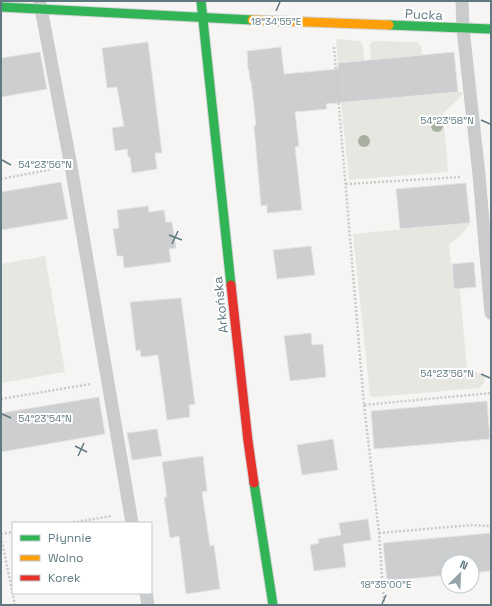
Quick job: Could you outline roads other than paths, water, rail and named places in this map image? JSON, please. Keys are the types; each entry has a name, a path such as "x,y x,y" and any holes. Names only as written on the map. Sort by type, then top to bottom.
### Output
{"street":[{"name":"Arkońska","path":"201,1 248,441 273,605"},
{"name":"Pucka","path":"1,7 41,5 203,18 491,29"}],"lane":[{"path":"462,1 462,29 479,175 491,313"},
{"path":"41,5 71,166 131,518"},
{"path":"146,594 148,605"}]}
